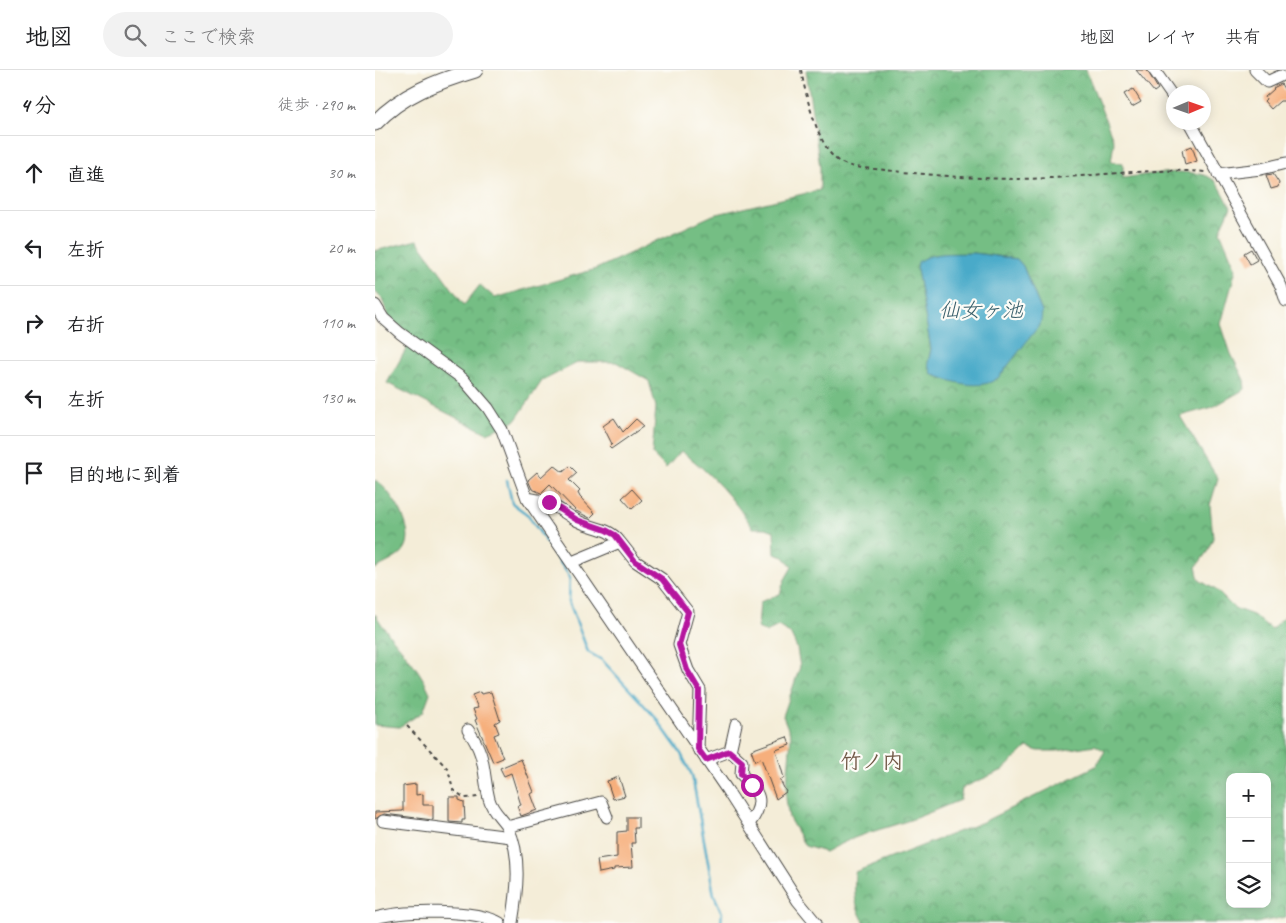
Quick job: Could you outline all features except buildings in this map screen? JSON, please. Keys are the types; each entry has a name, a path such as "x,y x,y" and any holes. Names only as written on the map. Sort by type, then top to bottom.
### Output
{"main road":[{"path":"375,123 396,103 453,76 475,70"}],"street":[{"path":"1154,70 1166,87"},
{"path":"1255,70 1267,82 1283,76"},
{"path":"1194,130 1281,286 1286,301"},
{"path":"1218,174 1261,169 1286,163"},
{"path":"375,306 383,318 401,333 463,379 489,408 502,430 527,498 706,760 798,901 816,923"},
{"path":"527,498 549,502 577,520 606,530 617,538 635,561 662,579 688,612 679,645 687,670 699,690 698,749"},
{"path":"572,562 617,538"},
{"path":"729,751 737,724"},
{"path":"467,730 484,758 489,796 497,815 509,832 516,867 517,892 512,923"},
{"path":"706,760 729,751"},
{"path":"729,751 742,762 741,774 752,785 760,803 759,811 749,824"},
{"path":"383,821 509,832 601,802 607,817"},
{"path":"375,918 387,915 418,913 476,915 500,923"}],"path":[{"path":"801,70 820,136 829,152 838,161 851,166 898,172 1017,179 1157,170 1218,174"},
{"path":"407,726 448,769 453,790 465,798 489,796"}],"green space":[{"path":"806,70 1086,70 1114,142 1111,162 1123,163 1123,178 1171,172 1196,173 1207,176 1219,186 1231,207 1220,231 1236,269 1221,324 1231,354 1244,380 1245,389 1213,407 1180,416 1218,479 1210,505 1213,538 1207,552 1196,567 1199,580 1216,590 1234,608 1253,615 1271,629 1286,616 1286,917 1255,923 865,923 855,899 855,872 983,822 1096,766 1105,751 1095,745 1057,751 1038,751 1027,747 1003,770 962,788 960,800 913,819 858,837 825,852 805,846 789,818 786,798 791,736 783,716 800,667 797,648 790,633 778,626 766,632 758,628 760,602 780,594 784,581 792,567 784,557 775,554 774,531 766,528 753,528 720,486 692,459 681,451 666,468 652,454 656,407 649,381 616,362 579,362 542,381 515,421 487,433 387,383 413,337 389,318 382,299 375,291 375,251 417,240 464,305 480,285 495,298 596,269 713,215 820,190 820,167","holes":["974,253 1017,259 1023,266 1042,312 945,379 932,374 928,363 931,349 917,269 924,258 944,254"]},
{"path":"375,480 388,492 395,502 401,512 408,532 407,542 402,553 375,569"},
{"path":"375,614 418,671 430,693 423,712 399,727 375,725"}],"water":[{"name":"仙女ヶ池","path":"974,253 1017,259 1023,266 1042,312 1038,327 999,377 992,382 975,385 948,380 932,374 928,363 931,349 917,269 918,262 930,256"}],"waterway":[{"path":"507,480 512,503 528,515 570,577 569,601 588,652 602,660 655,717 680,752 692,775 714,895 722,913 721,923"}],"district":[{"name":"竹ノ内","path":"872,761"}],"route":[{"path":"549,502 587,525 606,530 615,535 635,561 662,579 675,598 688,612 679,645 687,670 698,684 698,749 706,760 729,751 742,762 741,774 752,785"}]}
